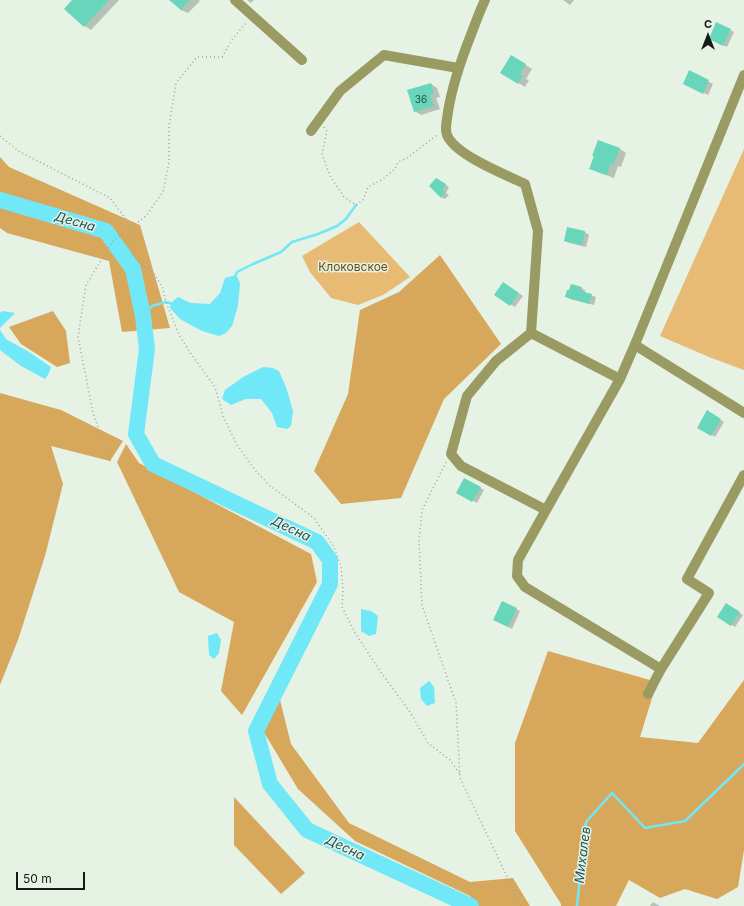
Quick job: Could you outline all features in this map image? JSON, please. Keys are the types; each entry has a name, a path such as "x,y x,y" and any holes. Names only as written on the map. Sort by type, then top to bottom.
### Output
{"street":[{"path":"235,0 302,60"},
{"path":"486,0 478,15 458,68 449,104 446,125 447,136 456,146 470,157 525,184 538,231 531,333 496,361 468,396 451,454 461,466 546,510"},
{"path":"311,131 340,91 384,55 458,68"},
{"path":"661,669 525,588 517,576 518,560 620,379 744,75"},
{"path":"531,333 620,379"},
{"path":"635,345 744,413"},
{"path":"648,694 661,669 709,593 688,579 744,475"}],"path":[{"path":"110,461 93,413 78,337 86,285 113,241 146,216 163,192 169,162 169,126 176,83 197,57 222,57 233,38 253,16"},
{"path":"320,120 327,132 322,154 330,176 344,197 356,205 363,200 368,188 383,179 395,169 398,162 407,158 439,134 446,125"},
{"path":"0,136 20,152 110,198 132,227 130,240 132,254 140,263 154,274 162,286 166,302 179,335 215,387 223,416 237,445 255,470 269,485 314,518 334,548 341,566 343,590 342,607 354,633 410,712 428,743 450,760 460,774"},
{"path":"451,454 422,510 419,540 422,605 456,703 460,778 521,906"}],"green space":[{"path":"744,149 744,370 660,336"},
{"name":"Клоковское","path":"359,222 410,277 383,295 358,305 331,298 310,272 302,256"}],"shaded area":[{"path":"0,157 9,167 140,225 170,328 122,332 109,261 7,233 0,228"},
{"path":"440,255 501,344 444,399 401,498 341,504 314,471 348,394 360,310 399,292"},
{"path":"53,311 66,331 70,363 57,367 21,344 9,327"},
{"path":"0,393 61,410 123,441 110,461 51,446 63,484 45,556 18,640 0,685"},
{"path":"126,444 139,463 311,554 317,582 242,715 221,691 234,622 179,592 117,462"},
{"path":"548,651 657,682 640,737 698,743 744,680 744,850 738,887 717,899 685,889 660,898 629,880 616,906 561,906 515,831 515,743"},
{"path":"280,700 291,744 349,823 470,882 513,878 530,906 479,906 470,896 355,841 298,789 262,729"},
{"path":"234,797 305,873 281,894 234,845"}],"water":[{"path":"236,275 240,283 238,306 232,326 226,333 219,336 202,331 180,319 170,308 171,303 178,297 191,303 210,304 220,293 225,278"},
{"path":"3,311 15,313 0,328 0,313"},
{"path":"0,330 6,339 51,367 45,379 21,366 0,350"},
{"path":"263,367 273,368 279,371 286,387 293,411 291,426 287,429 277,427 272,413 261,399 246,399 231,405 222,399 225,390 243,377"},
{"path":"361,609 371,611 378,616 376,634 369,636 361,631"},
{"path":"217,633 221,640 219,653 214,659 209,655 208,636"},
{"path":"429,681 434,687 435,703 427,706 421,699 420,688"}],"building":[{"path":"72,0 109,0 84,27 64,9"},
{"path":"169,0 190,0 181,10"},
{"path":"716,22 731,29 723,46 709,39"},
{"path":"511,55 526,64 520,74 523,76 518,84 500,73"},
{"path":"689,70 709,80 703,94 683,84"},
{"path":"431,83 434,94 430,95 434,106 414,112 407,90"},
{"path":"598,140 620,148 614,164 611,163 607,175 589,169"},
{"path":"436,178 446,184 443,190 445,193 441,198 429,186"},
{"path":"567,227 585,231 582,245 564,241"},
{"path":"503,282 519,293 510,306 494,295"},
{"path":"571,284 582,287 581,291 592,294 589,304 565,297"},
{"path":"707,410 721,419 711,436 697,428"},
{"path":"464,478 481,487 472,502 456,493"},
{"path":"502,601 517,608 508,627 493,620"},
{"path":"726,603 740,612 731,626 717,617"}],"waterway":[{"name":"Десна","path":"0,200 106,231 133,269 143,316 147,349 136,434 153,464 317,542 330,560 330,584 256,731 270,784 307,830 471,906"},
{"path":"235,277 237,272 281,252 292,242 337,226 346,219 356,205"},
{"path":"143,316 152,306 166,302 173,304"},
{"name":"Михалев","path":"577,906 586,822 612,793 645,828 685,821 744,764"}]}
